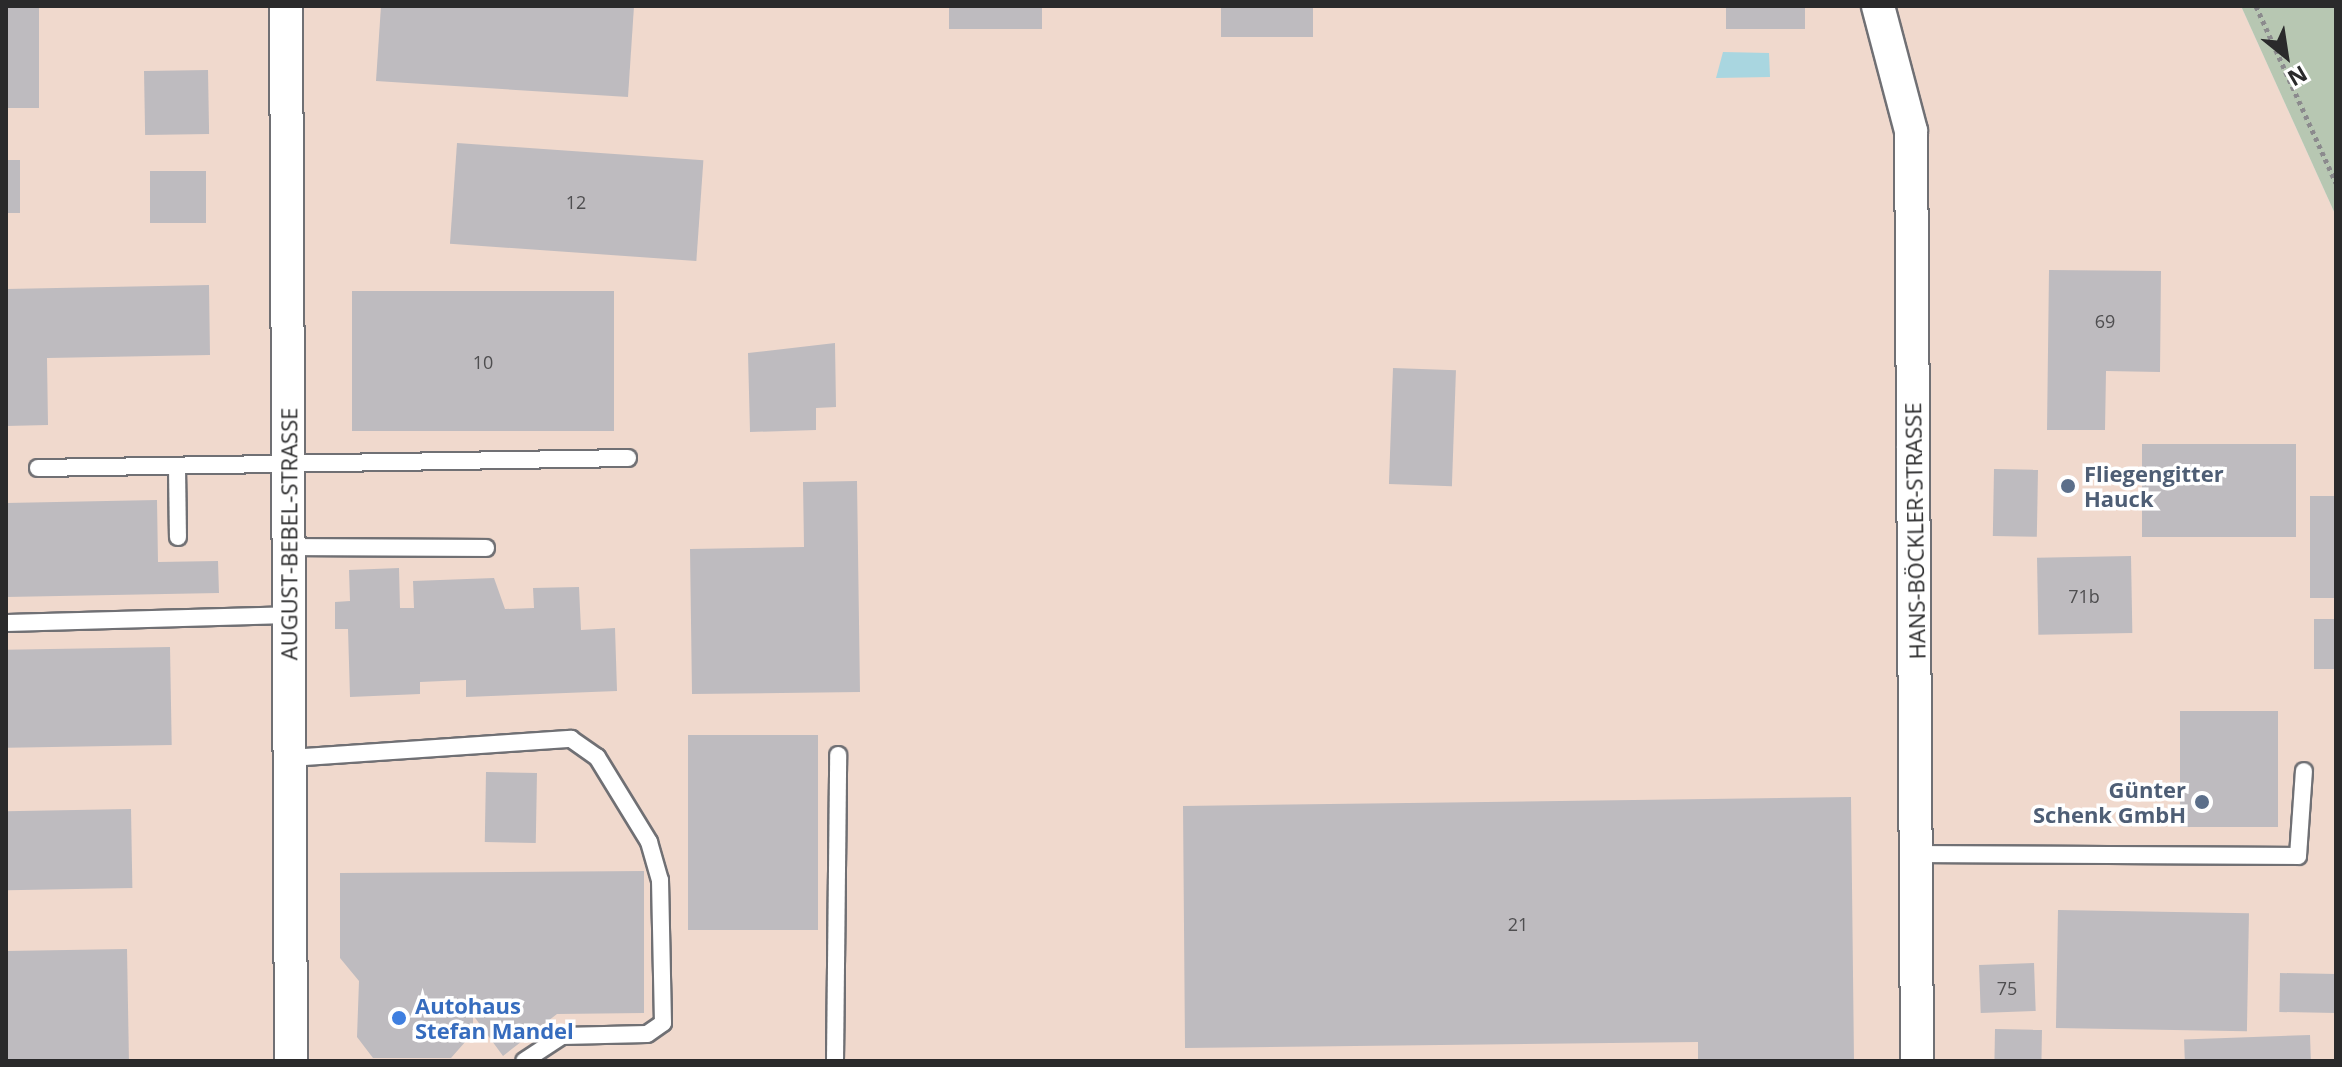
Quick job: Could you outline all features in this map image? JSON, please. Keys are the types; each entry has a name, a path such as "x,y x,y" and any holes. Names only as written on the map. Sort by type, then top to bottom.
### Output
{"street":[{"name":"AUGUST-BEBEL-STRASSE","path":"286,6 291,1061"},
{"name":"HANS-BÖCKLER-STRASSE","path":"1878,6 1911,131 1919,854 1917,1061"}],"lane":[{"path":"38,468 289,468 628,458"},
{"path":"177,468 178,537"},
{"path":"289,547 486,548"},
{"path":"6,623 289,615"},
{"path":"290,758 571,739 597,757 649,842 660,880 663,1023 647,1034 562,1036 524,1061"},
{"path":"835,1061 838,755"},
{"path":"1919,854 2298,856 2304,771"}],"path":[{"path":"2256,6 2336,183"}],"shaded area":[{"path":"6,6 2241,6 2336,216 2336,1061 6,1061"}],"green space":[{"path":"2241,6 2336,6 2336,216"}],"water":[{"path":"1723,52 1769,53 1770,77 1716,78"}],"building":[{"path":"6,6 39,6 39,108 6,108"},
{"path":"381,6 634,6 628,97 376,81"},
{"path":"949,6 1042,6 1042,29 949,29"},
{"path":"1221,6 1313,6 1313,37 1221,37"},
{"path":"1726,6 1805,6 1805,29 1726,29"},
{"path":"208,70 209,134 145,135 144,71"},
{"path":"457,143 703,160 696,261 450,244"},
{"path":"6,160 20,160 20,213 6,213"},
{"path":"150,171 206,171 206,223 150,223"},
{"path":"2049,270 2161,271 2160,372 2106,371 2105,430 2047,430"},
{"path":"209,285 210,355 47,358 48,425 6,426 6,289"},
{"path":"352,291 614,291 614,431 352,431"},
{"path":"835,343 836,407 816,408 816,430 750,432 748,353"},
{"path":"1393,368 1456,370 1452,486 1389,484"},
{"path":"2142,444 2296,444 2296,537 2142,537"},
{"path":"1994,469 2038,470 2037,537 1993,536"},
{"path":"857,481 860,692 692,694 690,549 804,547 803,482"},
{"path":"2310,496 2336,496 2336,598 2310,598"},
{"path":"157,500 158,562 218,561 219,593 6,597 6,503"},
{"path":"2131,556 2132,633 2038,635 2037,558"},
{"path":"399,568 400,608 414,608 413,581 494,578 505,609 534,608 533,588 579,587 581,630 615,628 617,691 466,697 466,680 420,682 420,694 350,697 348,629 335,629 335,602 350,601 349,570"},
{"path":"2314,619 2336,619 2336,669 2314,669"},
{"path":"170,647 172,745 8,748 6,650"},
{"path":"2180,711 2278,711 2278,827 2180,827"},
{"path":"688,735 818,735 818,930 688,930"},
{"path":"486,772 537,773 536,843 485,842"},
{"path":"1851,797 1854,1061 1698,1061 1698,1042 1185,1048 1183,806"},
{"path":"131,809 132,888 7,890 6,811"},
{"path":"644,871 644,1013 557,1014 503,1056 473,1015 473,1033 451,1058 373,1058 357,1037 359,981 340,958 340,873"},
{"path":"2058,910 2249,913 2247,1031 2056,1028"},
{"path":"127,949 129,1059 8,1061 6,951"},
{"path":"2034,963 2036,1011 1981,1013 1979,965"},
{"path":"2280,973 2336,974 2335,1013 2279,1012"},
{"path":"1995,1029 2042,1030 2041,1061 1994,1061"},
{"path":"2310,1035 2311,1061 2185,1061 2184,1039"}],"place":[{"name":"Fliegengitter Hauck","path":"2068,486"},
{"name":"Günter Schenk GmbH","path":"2202,802"},
{"name":"Autohaus Stefan Mandel","path":"399,1018"}]}
